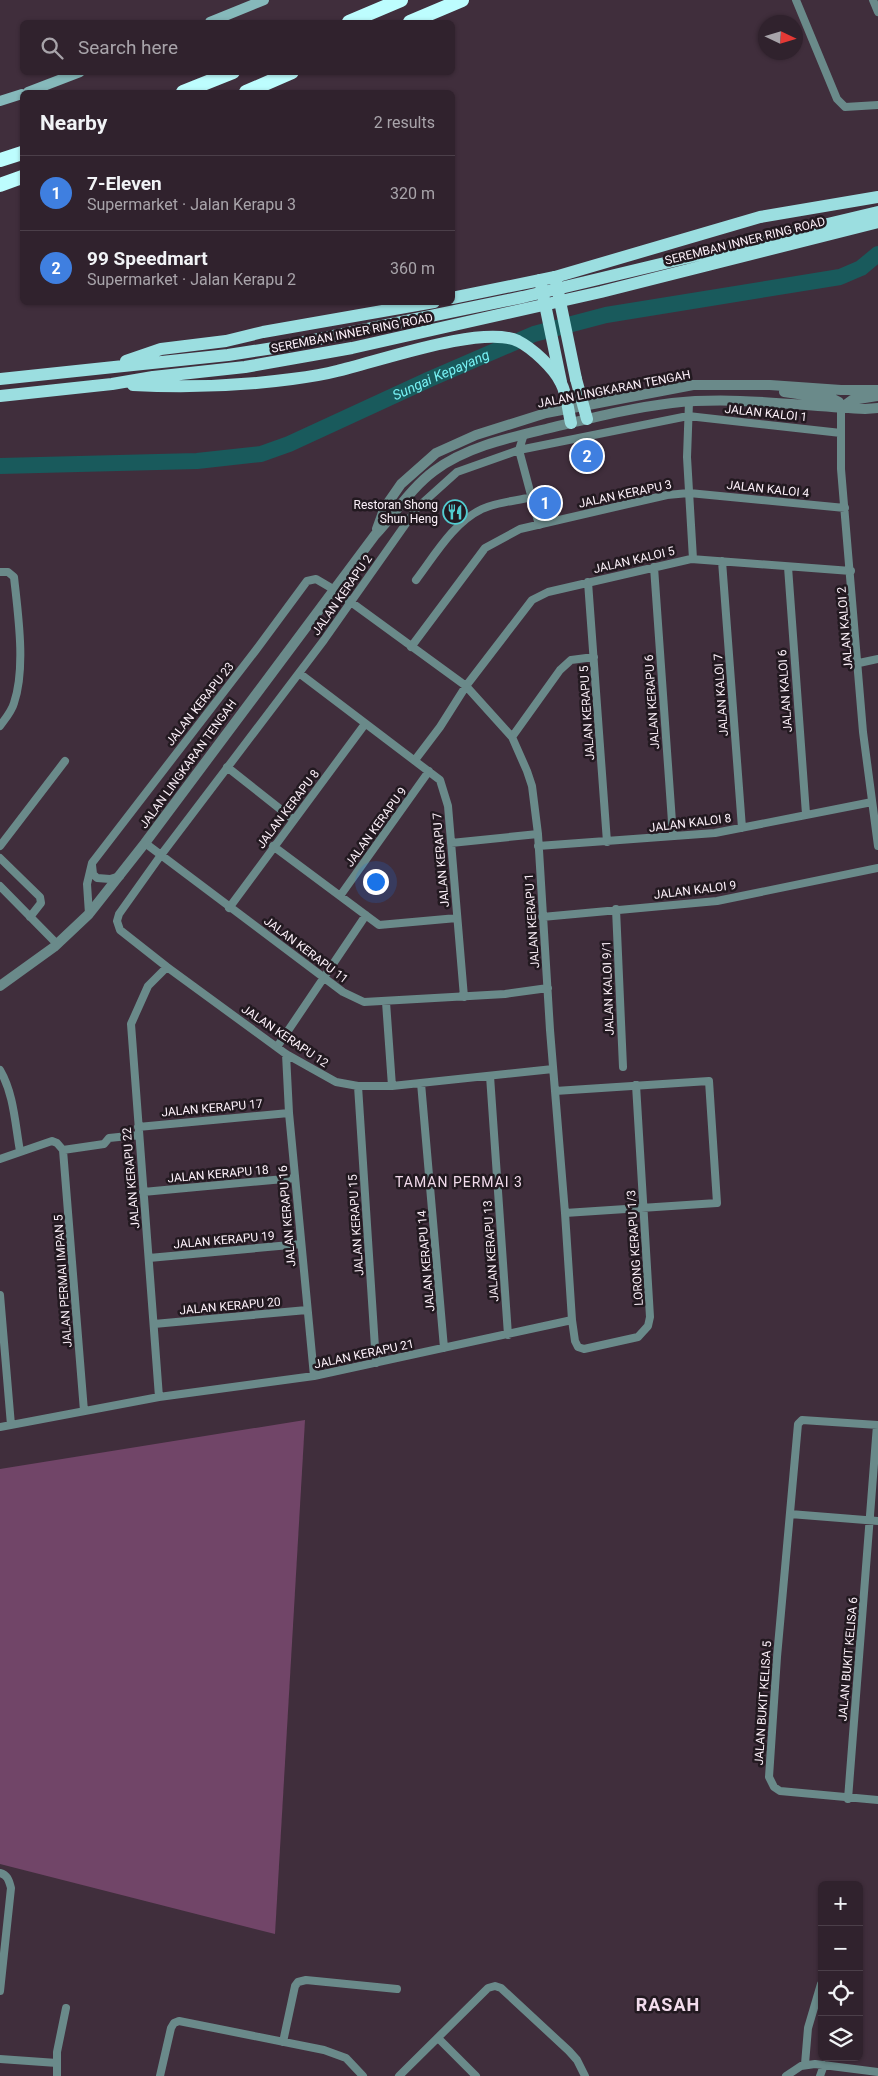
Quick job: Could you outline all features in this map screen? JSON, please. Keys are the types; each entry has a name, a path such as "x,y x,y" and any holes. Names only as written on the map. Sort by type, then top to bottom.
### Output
{"highway":[{"path":"354,20 401,0"},
{"path":"415,20 462,0"},
{"path":"188,90 226,75"},
{"path":"251,90 285,75"},
{"path":"0,160 20,154"},
{"path":"0,185 20,178"}],"main road":[{"path":"215,20 264,0"},
{"path":"33,90 72,75"},
{"path":"0,101 20,95"},
{"path":"455,297 554,277 760,217 878,197"},
{"name":"SEREMBAN INNER RING ROAD","path":"0,380 228,355 290,345 523,297 878,212"},
{"name":"SEREMBAN INNER RING ROAD","path":"0,396 245,367 391,340 601,292 878,222"},
{"path":"554,277 576,379 587,419"},
{"path":"540,280 571,423"},
{"path":"107,368 151,352 226,341 417,305"},
{"path":"112,384 209,387 291,379 335,372 442,344 483,336 517,341 540,357 561,382"}],"street":[{"path":"796,0 837,99 844,106 878,105"},
{"path":"873,0 878,12"},
{"name":"JALAN LINGKARAN TENGAH","path":"374,535 385,507 401,484 436,453 476,435 568,408 693,385 770,385 841,390 878,390"},
{"path":"770,385 780,392 833,399 839,402 841,408 852,400 878,396"},
{"path":"688,402 689,493 693,559"},
{"name":"JALAN LINGKARAN TENGAH","path":"0,986 57,944 88,914 145,843 374,535 413,490 434,471 455,458 489,444 642,407 688,402 776,403 841,408 878,408"},
{"name":"JALAN KALOI 2","path":"841,408 841,469 864,732 878,846"},
{"name":"JALAN KALOI 1","path":"688,416 841,433"},
{"name":"JALAN KERAPU 2","path":"120,930 117,921 119,914 161,855 299,673 417,508 457,472 519,450 688,416"},
{"path":"524,434 519,450 539,525"},
{"name":"JALAN KALOI 4","path":"689,493 845,508"},
{"name":"JALAN KERAPU 3","path":"411,647 485,548 509,534 539,525 667,495 689,493"},
{"path":"416,580 446,539 465,520 483,509 532,497"},
{"name":"JALAN KALOI 5","path":"415,760 440,727 466,686 532,600 548,592 693,559 851,571"},
{"name":"JALAN KALOI 7","path":"722,562 742,828"},
{"name":"JALAN KALOI 6","path":"788,566 806,814"},
{"name":"JALAN KERAPU 6","path":"654,567 673,836"},
{"path":"0,572 8,572 14,577 19,631 19,687 14,706 0,726"},
{"name":"JALAN KERAPU 23","path":"92,863 250,658 306,581 316,579 333,589"},
{"name":"JALAN KERAPU 5","path":"588,582 607,842"},
{"name":"JALAN KERAPU 1","path":"333,589 466,686 512,737 527,770 532,786 538,834 542,917 574,1341"},
{"path":"512,737 560,670 571,660 594,657"},
{"path":"859,663 878,659"},
{"name":"JALAN KERAPU 7","path":"299,673 440,780 448,806 464,997"},
{"name":"JALAN KERAPU 8","path":"229,908 365,724"},
{"path":"0,846 65,761"},
{"path":"227,767 294,820"},
{"name":"JALAN KERAPU 9","path":"340,896 429,771"},
{"name":"JALAN KALOI 8","path":"538,846 715,833 872,802"},
{"path":"451,843 538,834"},
{"name":"JALAN KERAPU 11","path":"145,843 343,992 364,1002 505,994 548,988"},
{"path":"274,846 379,925 458,918"},
{"path":"0,858 40,898 41,903 30,916"},
{"path":"92,863 93,874 97,878 104,880 120,876"},
{"path":"88,914 87,884 92,863"},
{"name":"JALAN KALOI 9","path":"542,917 717,901 878,868"},
{"path":"0,886 57,944"},
{"name":"JALAN KALOI 9/1","path":"616,909 623,1067"},
{"path":"277,1046 366,915"},
{"name":"JALAN KERAPU 12","path":"120,930 167,967 286,1054 322,1076 336,1082 358,1086 392,1086 554,1069"},
{"name":"JALAN KERAPU 22","path":"160,1397 131,1024 148,986 167,967"},
{"path":"386,1002 392,1086"},
{"name":"JALAN KERAPU 16","path":"286,1054 289,1112 314,1376"},
{"path":"0,1070 11,1099 20,1151"},
{"name":"JALAN KERAPU 13","path":"490,1076 508,1334"},
{"path":"556,1091 709,1081 717,1204 565,1213"},
{"name":"JALAN KERAPU 14","path":"421,1083 444,1348"},
{"name":"LORONG KERAPU 1/3","path":"574,1341 578,1347 584,1349 638,1337 648,1326 650,1316 636,1085"},
{"name":"JALAN KERAPU 15","path":"358,1086 376,1363"},
{"name":"JALAN KERAPU 17","path":"63,1150 104,1144 109,1138 138,1131 289,1112"},
{"path":"0,1159 52,1141 57,1143 63,1150"},
{"name":"JALAN PERMAI IMPAN 5","path":"63,1150 84,1411"},
{"name":"JALAN KERAPU 18","path":"143,1192 295,1178"},
{"name":"JALAN KERAPU 19","path":"149,1258 301,1244"},
{"path":"0,1294 11,1425"},
{"name":"JALAN KERAPU 20","path":"154,1324 307,1310"},
{"name":"JALAN KERAPU 21","path":"0,1427 160,1397 314,1376 572,1320"},
{"name":"JALAN BUKIT KELISA 5","path":"878,1425 799,1421 777,1657 769,1776 774,1787 780,1791 848,1799 878,1800"},
{"name":"JALAN BUKIT KELISA 6","path":"848,1799 874,1521 878,1425"},
{"path":"790,1514 874,1521"},
{"path":"0,1873 9,1879 11,1888 0,1991"},
{"path":"283,2042 295,1986 298,1982 306,1980 397,1989"},
{"path":"399,2076 488,1988 498,1986 569,2051 577,2060 585,2076"},
{"path":"805,2064 808,2028 818,1994"},
{"path":"57,2076 57,2052 66,2008"},
{"path":"160,2076 171,2028 174,2023 179,2021 336,2054 346,2058 362,2076"},
{"path":"438,2038 476,2076"},
{"path":"0,2059 57,2063"},
{"path":"786,2076 805,2064 878,2072"},
{"path":"820,2076 824,2065"}],"shaded area":[{"path":"305,1420 275,1934 0,1864 0,1469"}],"waterway":[{"name":"Sungai Kepayang","path":"0,466 197,461 261,454 289,444 430,379 534,334 606,315 840,277 861,268 878,254"}],"place":[{"name":"99 Speedmart","path":"587,456"},
{"name":"7-Eleven","path":"545,503"},
{"name":"Restoran Shong Shun Heng","path":"455,512"}],"district":[{"name":"TAMAN PERMAI 3","path":"459,1182"},
{"name":"RASAH","path":"668,2004"}]}
